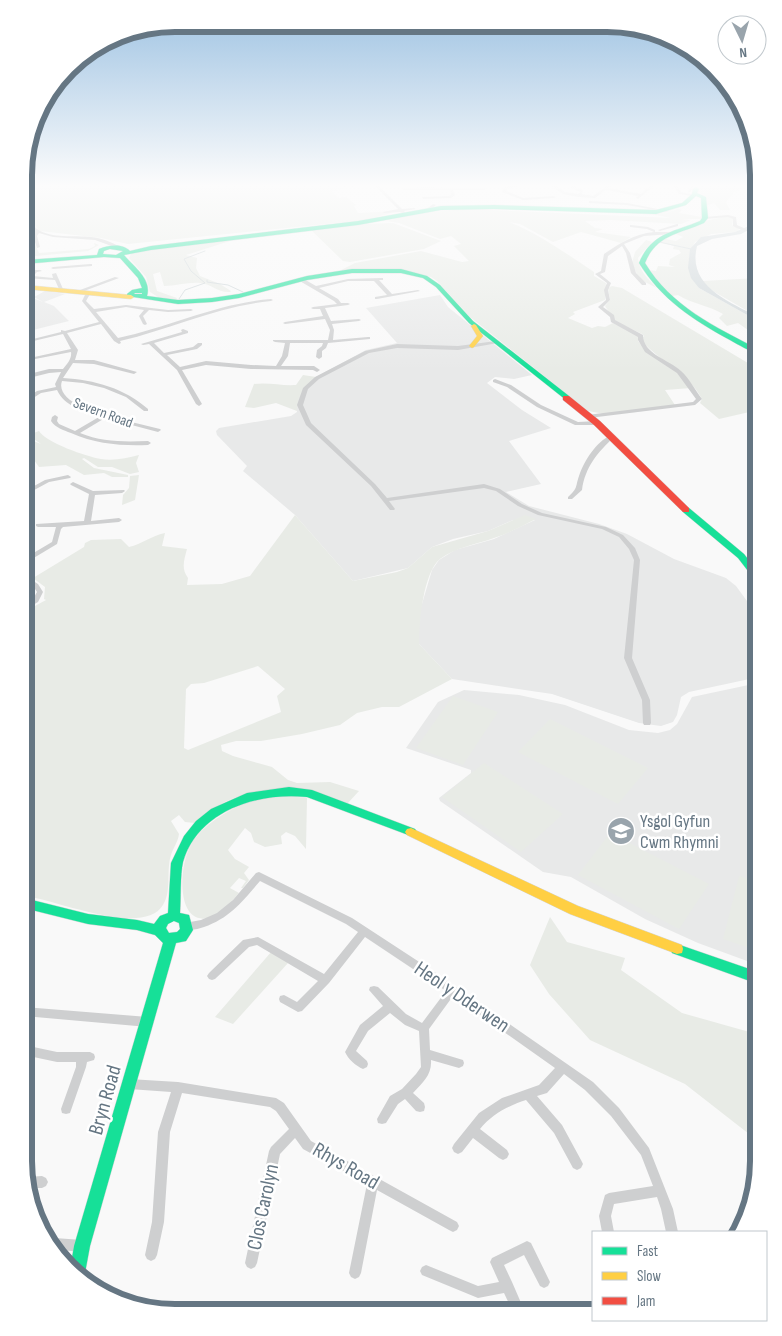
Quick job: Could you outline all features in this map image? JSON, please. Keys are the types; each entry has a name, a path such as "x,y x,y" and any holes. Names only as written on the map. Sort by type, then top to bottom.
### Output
{"main road":[{"path":"33,260 164,246"},
{"path":"649,246 640,260 644,272 666,295 690,313 750,347"},
{"path":"112,251 118,260 134,275 137,293"},
{"path":"33,281 57,285 73,295 86,298 137,293 154,299 178,302 217,300 251,293 300,279 364,270 401,271 418,274 433,282 472,322 593,420 688,512 741,556 750,567"},
{"path":"472,322 480,336 472,346"},
{"path":"174,916 177,861 188,838 194,831 211,815 241,799 279,791 301,792 336,802 417,834 575,910 749,975"},
{"path":"33,905 88,920 137,925 159,931 164,937 171,939 181,936 188,926 185,919 174,916 164,920 137,925"},
{"path":"159,931 164,920"},
{"name":"Bryn Road","path":"79,1264 82,1246 171,939"}],"street":[{"path":"94,246 112,251"},
{"path":"495,381 509,386 539,406 577,424 695,403 699,399 679,372 644,347 640,340 641,336 613,321 612,316 600,306 608,300 606,290 609,283 597,274 603,272 606,255 619,246"},
{"path":"624,246 628,250 632,274 644,284"},
{"path":"68,281 57,285 53,266 90,265"},
{"path":"33,274 36,271 40,271"},
{"path":"73,295 118,278"},
{"path":"300,279 336,300 340,305"},
{"path":"375,279 377,284 390,295"},
{"path":"314,288 348,280 382,279"},
{"path":"377,298 419,292 411,285"},
{"path":"86,298 101,323 117,341 250,300 271,300"},
{"path":"313,308 348,304"},
{"path":"94,311 122,306 180,312 191,310"},
{"path":"319,357 320,350 328,342 332,330 322,307"},
{"path":"145,324 141,316 148,308"},
{"path":"285,323 326,317"},
{"path":"329,323 359,320"},
{"path":"33,340 101,323"},
{"path":"143,344 186,332 183,330"},
{"path":"33,358 75,350 63,331"},
{"path":"275,341 328,342 368,338"},
{"path":"278,367 285,356 288,341"},
{"path":"150,342 179,369 199,404"},
{"path":"392,508 359,472 308,424 300,410 303,394 317,378 378,348 404,345 451,348 496,342"},
{"path":"165,354 198,348"},
{"name":"Severn Road","path":"75,350 73,361 60,380 59,388 62,396 72,404 158,430"},
{"path":"73,361 94,362 134,372"},
{"path":"179,369 206,363 314,368 317,370"},
{"path":"33,376 49,371 66,370"},
{"path":"60,380 79,381 128,395 146,410"},
{"path":"33,396 39,392 59,388"},
{"path":"75,433 106,415"},
{"path":"53,422 75,433 103,443 148,442"},
{"path":"570,498 579,490 579,480 602,442 610,437"},
{"path":"33,489 47,481 71,480 92,493 122,491"},
{"path":"386,500 484,486 498,490 527,509 596,525 613,532 627,542 637,560 628,658 646,700 647,724"},
{"path":"87,522 92,493"},
{"path":"38,525 119,520"},
{"path":"33,556 55,543 58,528 61,525"},
{"path":"33,583 40,592 39,596 33,601"},
{"name":"Heol y Dderwen","path":"188,926 213,921 226,913 259,876 364,931 452,990 588,1086 615,1112 645,1152 668,1209 672,1231"},
{"path":"284,999 298,1008 325,980 364,931"},
{"path":"212,976 246,943 258,941 325,980"},
{"path":"374,990 388,1008 410,1025 424,1028"},
{"path":"382,1119 394,1100 406,1093 420,1078 426,1068 424,1028 452,990"},
{"path":"363,1064 350,1052 364,1028 388,1008"},
{"path":"33,1012 148,1022"},
{"path":"33,1052 57,1057 86,1057 66,1109"},
{"path":"425,1053 460,1063"},
{"path":"458,1148 483,1117 506,1102 543,1089 563,1068"},
{"name":"Rhys Road","path":"129,1084 178,1086 272,1102 280,1107 307,1145 453,1226"},
{"path":"152,1255 158,1222 164,1132 178,1086"},
{"path":"406,1093 420,1107"},
{"path":"528,1094 558,1129 577,1164"},
{"name":"Clos Carolyn","path":"251,1263 275,1152 296,1130"},
{"path":"472,1130 503,1154"},
{"path":"355,1272 373,1181"},
{"path":"34,1182 42,1182"},
{"path":"608,1231 605,1216 608,1198 660,1191"},
{"path":"60,1244 82,1246"},
{"path":"516,1304 496,1262 527,1247 544,1282"},
{"path":"426,1271 478,1292 508,1286"}],"shaded area":[{"path":"33,246 36,246 39,253 89,249 97,246 88,251 33,256"},
{"path":"177,246 213,246 186,255 197,258 196,268 200,276 220,284 231,291 222,291 200,283 164,286 160,272 153,274 157,291 177,298 176,300 158,297 150,292 146,277 129,258 131,254 145,250"},
{"path":"328,246 430,246 424,249 350,262 343,261"},
{"path":"454,246 555,246 594,272 594,276 606,283 605,300 573,312 575,314 568,318 592,328 598,326 605,327 613,323 640,336 638,341 647,352 676,371 691,388 665,390 675,405 605,414 588,411 470,317 437,281 431,277 402,270 341,270 355,263 421,251 462,262 469,261"},
{"path":"640,246 648,246 638,258 639,263 644,274 657,288 639,279 632,263 635,252"},
{"path":"674,246 693,246 690,252 689,268 699,288 750,316 750,331 738,323 727,326 719,318 723,314 678,295 672,296 660,286 649,270 656,271 658,266 675,267 669,265 670,259 681,253 679,250 673,249"},
{"path":"692,246 697,246 696,260 698,272 704,282 723,298 750,313 750,316 699,288 691,278 688,268 690,249"},
{"path":"750,278 750,312 711,290 702,281"},
{"path":"612,286 622,288 750,364 750,412 719,419 700,403 702,399 696,389 641,340 644,336 642,334 615,321 605,306 610,300 608,288"},
{"path":"45,291 65,294 44,302 54,306 69,321 33,330 33,298 43,302 34,297"},
{"path":"440,295 448,307 532,375 514,379 495,377 487,383 522,410 551,428 509,441 541,484 506,492 529,506 599,524 627,534 674,559 726,578 736,586 747,601 750,610 747,636 750,651 749,679 689,692 681,697 677,715 673,722 661,726 639,723 552,694 452,679 419,644 419,614 432,570 439,560 455,550 494,539 535,520 513,520 488,531 453,539 432,547 408,568 353,581 295,515 243,471 247,466 217,435 216,431 219,428 291,416 297,412 296,403 300,394 307,384 316,377 366,350 397,343 366,308"},
{"path":"303,375 316,377 302,392 298,401 297,411 276,403 254,408 245,407 254,384 296,385"},
{"path":"39,431 49,440 95,458 106,460 139,455 136,463 139,472 130,474 112,467 98,467 84,458 82,459 94,468 128,475 128,477 112,477 104,473 84,475 66,465 39,467 33,459 33,441 41,444 33,438 33,433"},
{"path":"139,475 135,500 122,505 123,495 129,488 130,476"},
{"path":"295,515 353,581 408,568 432,547 488,531 525,515 536,519 504,534 446,555 434,566 423,599 419,644 452,679 399,707 382,707 357,713 340,725 261,741 236,741 221,745 222,751 272,767 288,780 297,783 330,782 359,791 347,804 315,795 266,792 253,793 230,800 219,805 195,823 185,822 179,815 171,821 179,834 170,861 166,899 163,905 153,914 137,918 118,917 33,898 33,607 46,600 44,599 45,587 33,578 84,547 85,543 91,540 121,539 129,547 165,533 162,546 187,549 184,571 188,578 187,585 222,584 250,576","holes":["258,666 285,689 277,696 281,712 188,750 184,748 186,689 191,684 204,683"]},
{"name":"Ysgol Gyfun Cwm Rhymni","path":"749,685 749,962 698,943 645,919 571,877 543,872 440,801 439,798 471,773 471,770 406,748 438,702 464,690 519,695 565,705 629,730 658,733 670,730 677,724 692,697"},
{"path":"453,696 498,712 463,765 416,748"},
{"path":"550,719 648,768 618,804 518,752"},
{"path":"484,763 563,814 521,852 442,797"},
{"path":"289,796 307,798 306,849 295,836 286,832 281,836 282,844 265,847 254,842 251,833 245,828 228,850 235,859 249,867 244,873 249,880 241,888 246,881 239,878 230,888 239,893 224,910 209,918 198,918 190,912 182,889 185,861 193,841 212,822 228,811 260,799"},
{"path":"610,833 709,884 679,929 578,875"},
{"path":"739,876 749,879 749,948 723,939"},
{"path":"550,917 567,942 625,958 621,970 682,1013 749,1032 749,1134 685,1084 590,1040 549,994 530,965"},
{"path":"272,951 288,963 233,1024 215,1017"}],"waterway":[{"path":"679,246 691,249"},
{"path":"179,299 185,290 205,283 191,271 184,259 205,251"},
{"path":"207,280 207,282 228,285 243,292"}],"traffic: fast":[{"path":"125,254 165,246"},
{"path":"651,246 642,263 651,278 663,292 709,326 750,348"},
{"path":"110,247 123,248 127,251 117,257 100,255 101,250 110,247"},
{"path":"33,261 102,256"},
{"path":"121,256 138,274 145,288 145,295 136,297 129,295 134,291 144,291"},
{"path":"137,297 178,302 212,300 239,296 307,278 352,271 401,271 425,277 438,286 471,322 566,398"},
{"path":"686,510 741,556 750,567"},
{"path":"174,916 177,863 188,839 200,824 215,812 251,796 289,791 308,793 411,832"},
{"path":"33,905 88,919 137,925 159,931"},
{"path":"174,916 185,919 187,930 181,937 167,939 161,934 159,927 164,920 174,916"},
{"path":"79,1264 82,1246 171,939"},
{"path":"677,949 749,975"}],"traffic: slow":[{"path":"33,288 131,297"},
{"path":"472,346 480,336 474,326"},
{"path":"411,832 574,910 677,949"}],"traffic: jam":[{"path":"566,398 597,423 686,510"}],"place":[{"name":"Ysgol Gyfun Cwm Rhymni","path":"621,831"}]}
